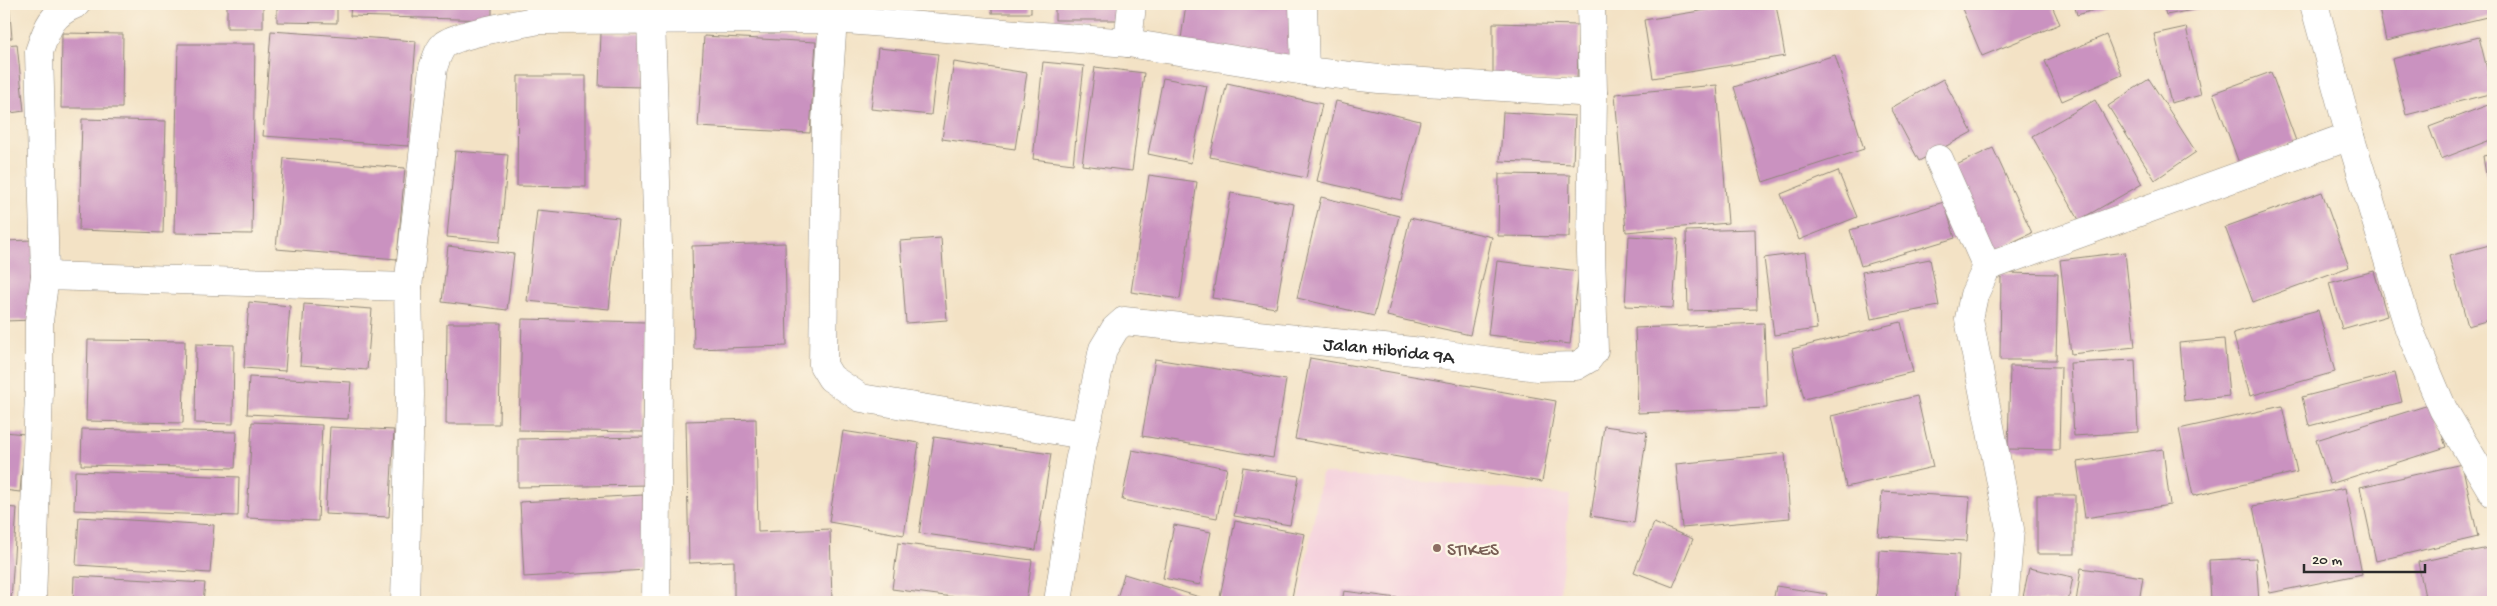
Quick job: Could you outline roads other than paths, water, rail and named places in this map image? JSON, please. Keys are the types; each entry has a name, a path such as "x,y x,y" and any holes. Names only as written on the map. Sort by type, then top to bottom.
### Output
{"street":[{"path":"32,602 39,391 39,321 45,276 39,52 46,31 61,10 76,4"},
{"path":"1128,43 1132,4"},
{"path":"1303,4 1305,71"},
{"name":"Jalan Hibrida 9A","path":"1058,602 1084,436 1103,349 1116,329 1124,321 1422,352 1537,367 1576,366 1588,359 1594,351 1591,252 1593,93 1591,4"},
{"path":"2314,4 2350,136 2409,329 2442,409 2493,493"},
{"path":"405,602 410,395 408,287 433,68 438,53 445,45 458,39 538,12 651,18 834,12 1128,43 1305,71 1379,79 1593,93"},
{"path":"834,12 826,121 823,365 831,378 861,398 1084,436"},
{"path":"651,18 659,278 656,602"},
{"path":"2004,602 2010,530 1969,319 1974,295 1987,267 2350,136"},
{"path":"1939,159 1987,267"},
{"path":"45,276 408,287"}],"place":[{"name":"STIKES","path":"1437,548"}]}
